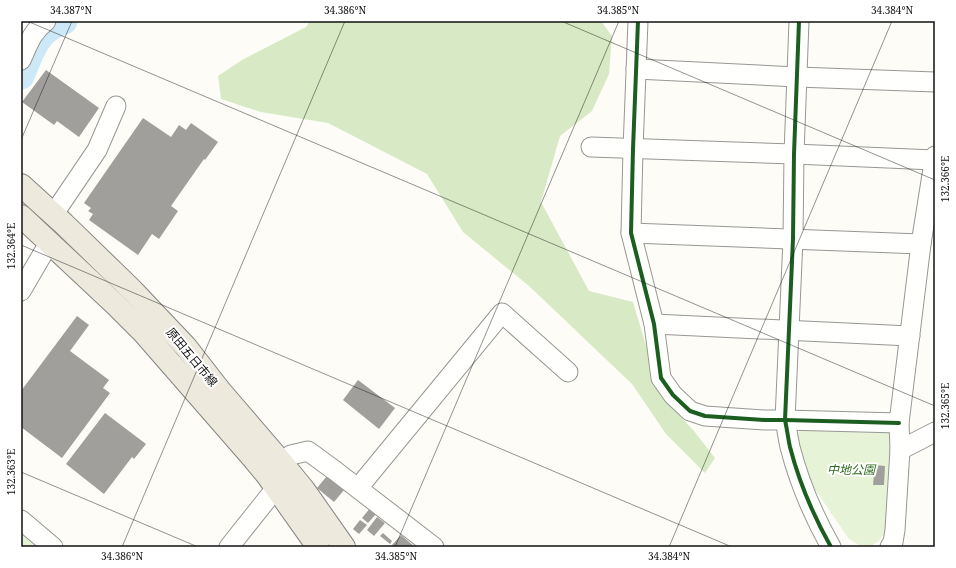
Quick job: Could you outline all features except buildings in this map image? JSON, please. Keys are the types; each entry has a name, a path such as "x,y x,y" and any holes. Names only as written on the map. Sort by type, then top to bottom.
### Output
{"main road":[{"name":"原田五日市線","path":"21,186 132,290 186,347 221,392 275,475 318,547"},
{"name":"原田五日市線","path":"21,216 144,333 253,458 275,475 304,490 344,547"}],"street":[{"path":"21,60 32,35 46,21"},
{"path":"638,21 631,233 654,324 661,378 673,395 690,411 705,416 765,420 899,423"},
{"path":"799,21 794,154 793,239 785,420 790,446 803,488 831,547"},
{"path":"636,68 797,77 935,82"},
{"path":"53,215 97,150 116,106"},
{"path":"591,147 935,158 921,244 899,423 900,450 895,530 893,542 890,547"},
{"path":"631,233 921,244"},
{"path":"21,291 49,243"},
{"path":"358,488 502,313 568,372"},
{"path":"654,324 910,336"},
{"path":"900,450 935,432"},
{"path":"229,547 275,475 291,455 308,451 434,547"},
{"path":"21,520 53,547"}],"green space":[{"path":"310,21 601,21 612,36 609,74 592,111 560,136 541,202 589,291 633,302 661,396 694,431 715,458 705,473 666,434 632,384 529,286 463,232 427,174 328,123 261,112 221,99 218,76 242,60 306,27"},
{"name":"中地公園","path":"801,429 890,432 887,529 879,541 869,547 859,545 849,539 812,485 797,438"},
{"path":"21,527 41,547 21,547"}],"waterway":[{"path":"21,76 36,42 47,30 64,21"}],"cycle path":[{"path":"638,21 631,233 654,324 661,378 673,395 690,411 705,416 765,420 899,423"},
{"path":"799,21 794,154 793,239 785,420 790,447 802,486 812,511 831,547"}]}
